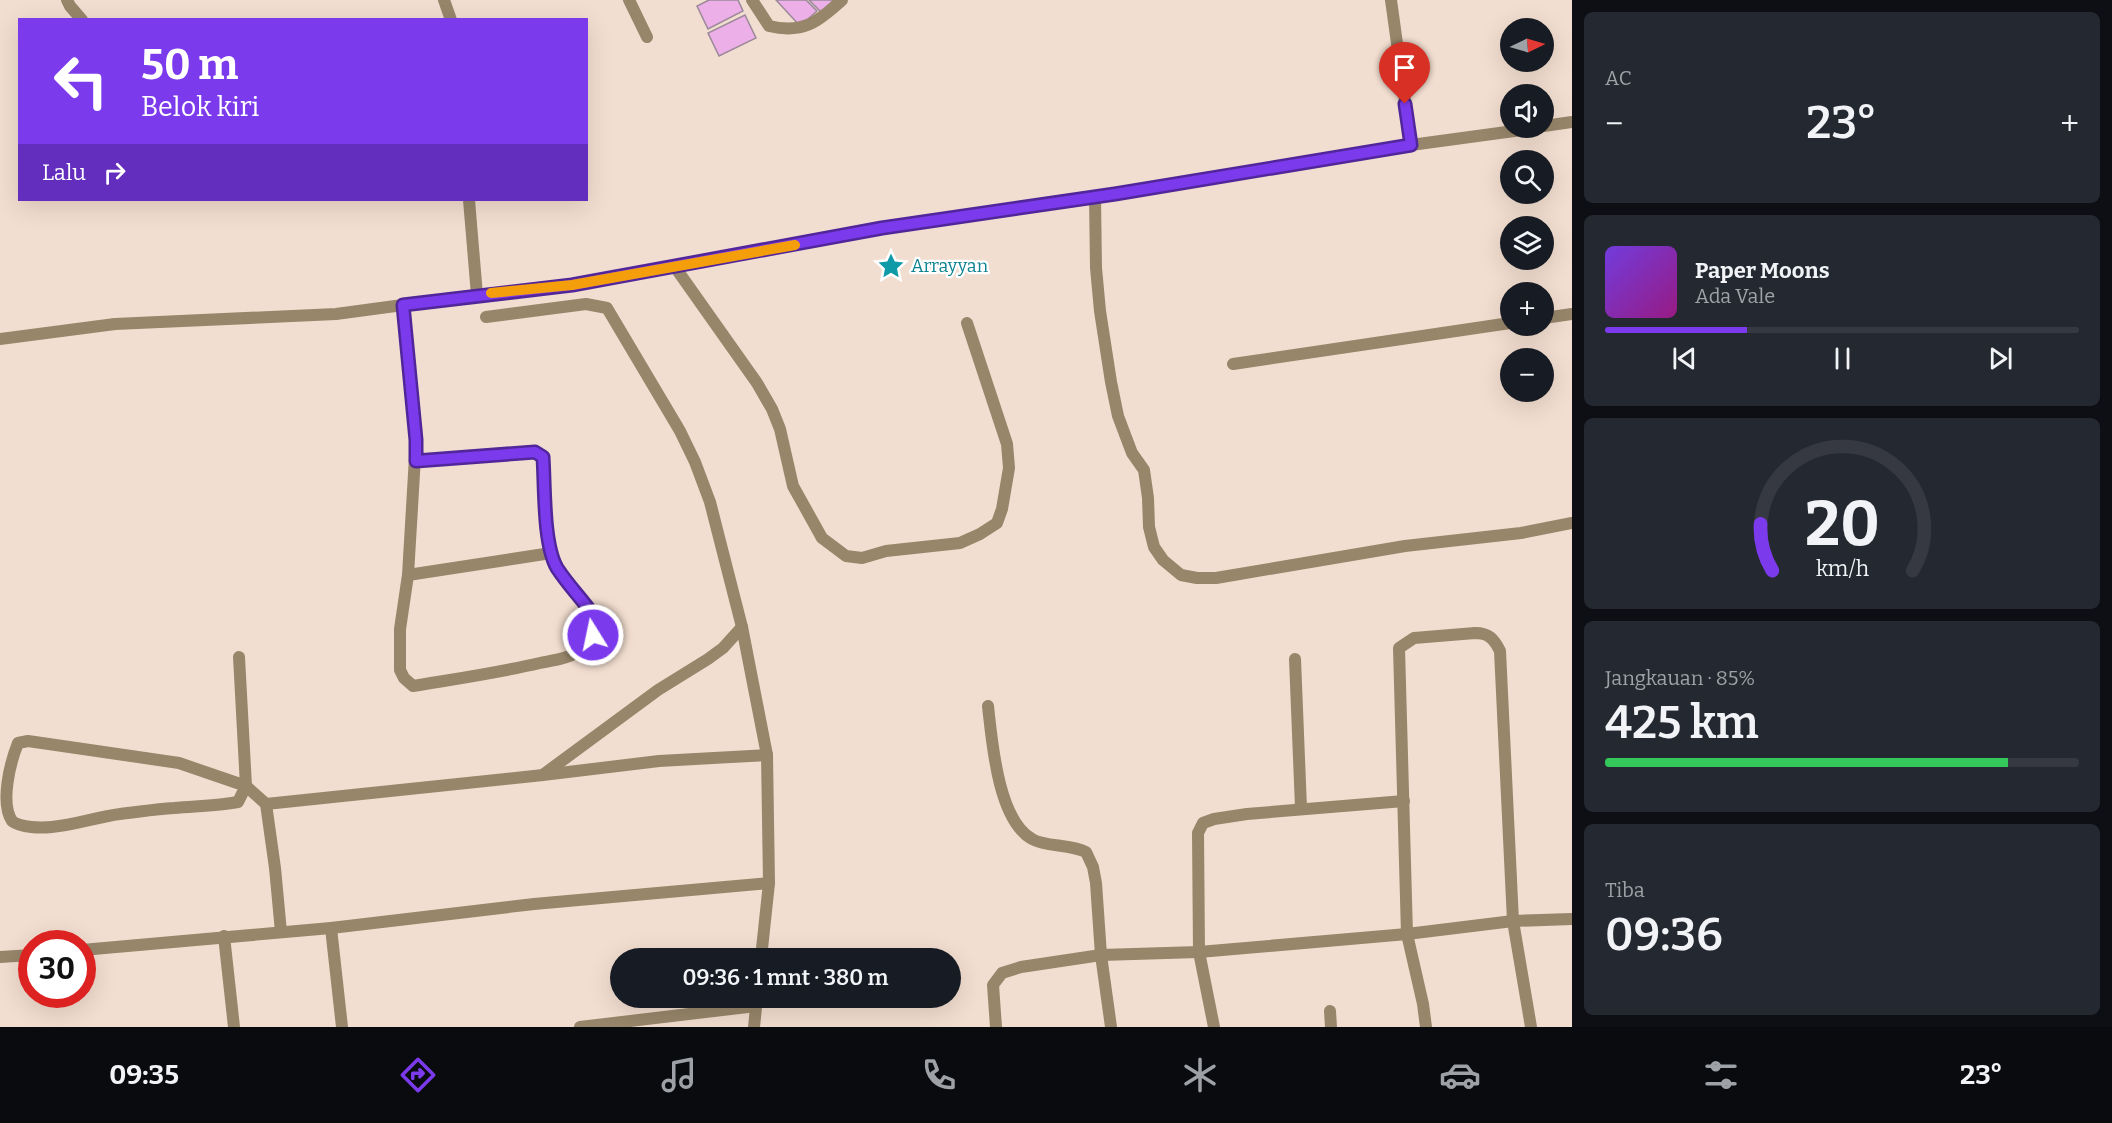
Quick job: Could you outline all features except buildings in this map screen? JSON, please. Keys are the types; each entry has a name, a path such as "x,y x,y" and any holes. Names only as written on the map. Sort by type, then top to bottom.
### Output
{"street":[{"path":"68,0 80,18"},
{"path":"444,0 450,18"},
{"path":"629,0 647,37"},
{"path":"752,0 769,26 790,29 811,24 842,0"},
{"path":"1390,0 1411,145"},
{"path":"1554,125 1572,123"},
{"path":"0,339 115,324 336,314 572,285 882,228 1500,133"},
{"path":"1095,196 1096,268 1100,311 1118,416 1132,453 1144,470 1149,527 1154,547 1163,560 1181,575 1216,578 1405,546 1521,532 1572,523"},
{"path":"469,201 477,295"},
{"path":"675,267 757,383 780,429 793,486 822,538 846,556 862,558 886,551 960,543 997,523 1002,509 1009,468 1007,444 967,323"},
{"path":"486,317 586,304 607,309 680,431 695,462 710,502 742,627 768,755 769,883 762,948"},
{"path":"403,305 416,440 408,575 400,629 400,670 404,678 412,686 495,674 572,656 585,647 596,625 594,616 556,566 551,552 547,529 543,457 535,452 416,461"},
{"path":"1554,317 1572,314"},
{"path":"1233,364 1500,324"},
{"path":"408,575 551,552"},
{"path":"543,775 658,690 723,648 742,627"},
{"path":"1426,1027 1424,1004 1407,934 1399,648 1414,638 1425,636 1482,633 1490,637 1500,651 1513,921 1531,1027"},
{"path":"238,657 246,786 238,801 221,805 117,815 52,827 21,825 12,820 4,808 6,773 18,743 28,741 179,763 246,786 266,804 281,932"},
{"path":"1295,659 1301,808"},
{"path":"988,706 993,759 1013,821 1034,841 1076,847 1086,852 1093,867 1101,955 1111,1027"},
{"path":"266,804 659,761 768,755"},
{"path":"1214,1027 1199,952 1198,833 1203,823 1246,814 1404,801"},
{"path":"96,949 331,928 534,904 769,883"},
{"path":"996,1027 993,985 1002,973 1021,967 1101,955 1199,952 1407,934 1513,921 1572,919"},
{"path":"331,928 342,1027"},
{"path":"224,936 234,1027"},
{"path":"0,957 18,956"},
{"path":"580,1027 714,1008"},
{"path":"754,1027 756,1008"},
{"path":"1330,1011 1331,1027"}],"slow traffic":[{"path":"491,293 572,285 795,245"}],"place":[{"name":"Arrayyan","path":"891,266"}],"route":[{"path":"593,635 596,625 594,616 556,566 551,552 547,529 543,457 535,452 416,461 403,305 572,285 882,228 1115,194 1411,145 1405,104"}]}
